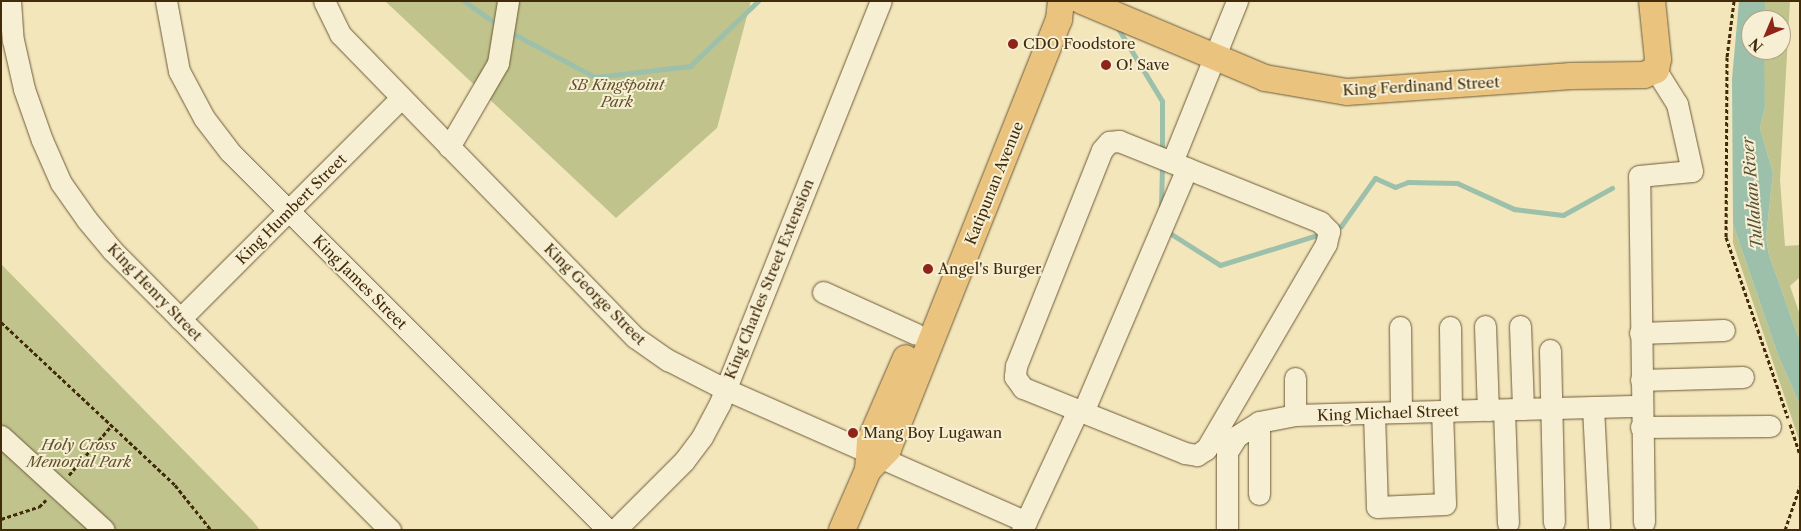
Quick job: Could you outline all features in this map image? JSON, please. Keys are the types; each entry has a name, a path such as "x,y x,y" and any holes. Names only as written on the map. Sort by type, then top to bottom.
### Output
{"main road":[{"name":"Katipunan Avenue","path":"873,459 870,441 916,334 1046,14 1056,1"},
{"name":"Katipunan Avenue","path":"842,530 873,459 888,449 1059,20 1061,1"},
{"name":"King Ferdinand Street","path":"1082,1 1265,78 1347,92 1571,76 1644,75 1656,70"},
{"path":"1652,1 1658,59 1656,70"}],"street":[{"name":"King Henry Street","path":"10,1 13,40 24,88 42,140 61,183 112,250 390,530"},
{"name":"King James Street","path":"166,1 180,71 204,118 230,152 608,530"},
{"name":"King George Street","path":"324,1 340,34 400,98 636,338 668,360 725,389 873,459 1024,526"},
{"path":"449,147 498,63 508,1"},
{"name":"King Charles Street Extension","path":"615,530 684,461 702,437 725,389 882,1"},
{"path":"1024,526 1081,411 1178,162 1237,1"},
{"path":"1644,522 1639,176 1692,171 1677,104 1656,70"},
{"name":"King Humbert Street","path":"180,319 289,212 400,98"},
{"path":"1119,142 1178,162 1320,222 1328,231 1326,244 1202,452 1185,453 1023,388 1015,377 1016,366 1105,145 1119,142"},
{"path":"822,292 916,334"},
{"path":"1485,326 1505,410"},
{"path":"1508,523 1505,410 1520,326"},
{"path":"1400,327 1401,412"},
{"path":"1374,413 1377,507 1445,504 1446,411 1450,327"},
{"path":"1640,333 1724,330"},
{"path":"1550,350 1554,522"},
{"path":"1641,380 1743,377"},
{"path":"1295,378 1295,416"},
{"path":"1593,407 1599,527"},
{"name":"King Michael Street","path":"1228,530 1227,452 1237,436 1249,425 1259,422 1295,416 1593,407 1641,416 1770,426"},
{"path":"1259,422 1259,494"},
{"path":"1,436 104,530"}],"path":[{"path":"1734,1 1727,57 1726,238 1800,454"},
{"path":"1,322 176,485 211,530"},
{"path":"1785,530 1800,486"}],"green space":[{"name":"SB Kingspoint Park","path":"385,1 751,1 717,128 616,218"},
{"path":"1765,1 1790,1 1789,10 1765,10"},
{"path":"1763,60 1787,60 1780,180 1785,246 1800,245 1800,277 1790,286 1800,315 1800,342 1769,255 1766,238 1773,173 1760,128 1765,107"},
{"path":"1733,224 1778,355 1800,405 1800,443 1733,243"},
{"name":"Holy Cross Memorial Park","path":"1,264 252,520 260,530 1,530"}],"water":[{"name":"Tullahan River","path":"1739,1 1765,1 1765,10 1741,10 1741,60 1764,60 1765,107 1760,128 1773,173 1766,238 1769,255 1800,342 1800,405 1778,355 1733,224 1732,79"}],"waterway":[{"path":"464,1 498,25"},
{"path":"508,31 595,77 690,66 758,1"},
{"path":"1116,25 1162,101 1162,154"},
{"path":"1161,206 1162,165"},
{"path":"1334,229 1341,226 1375,178 1395,187 1408,182 1457,183 1514,209 1563,215 1612,188"},
{"path":"1165,230 1220,265 1324,233"}],"place":[{"name":"CDO Foodstore","path":"1013,44"},
{"name":"O! Save","path":"1106,65"},
{"name":"Angel's Burger","path":"928,269"},
{"name":"Mang Boy Lugawan","path":"853,433"}]}
